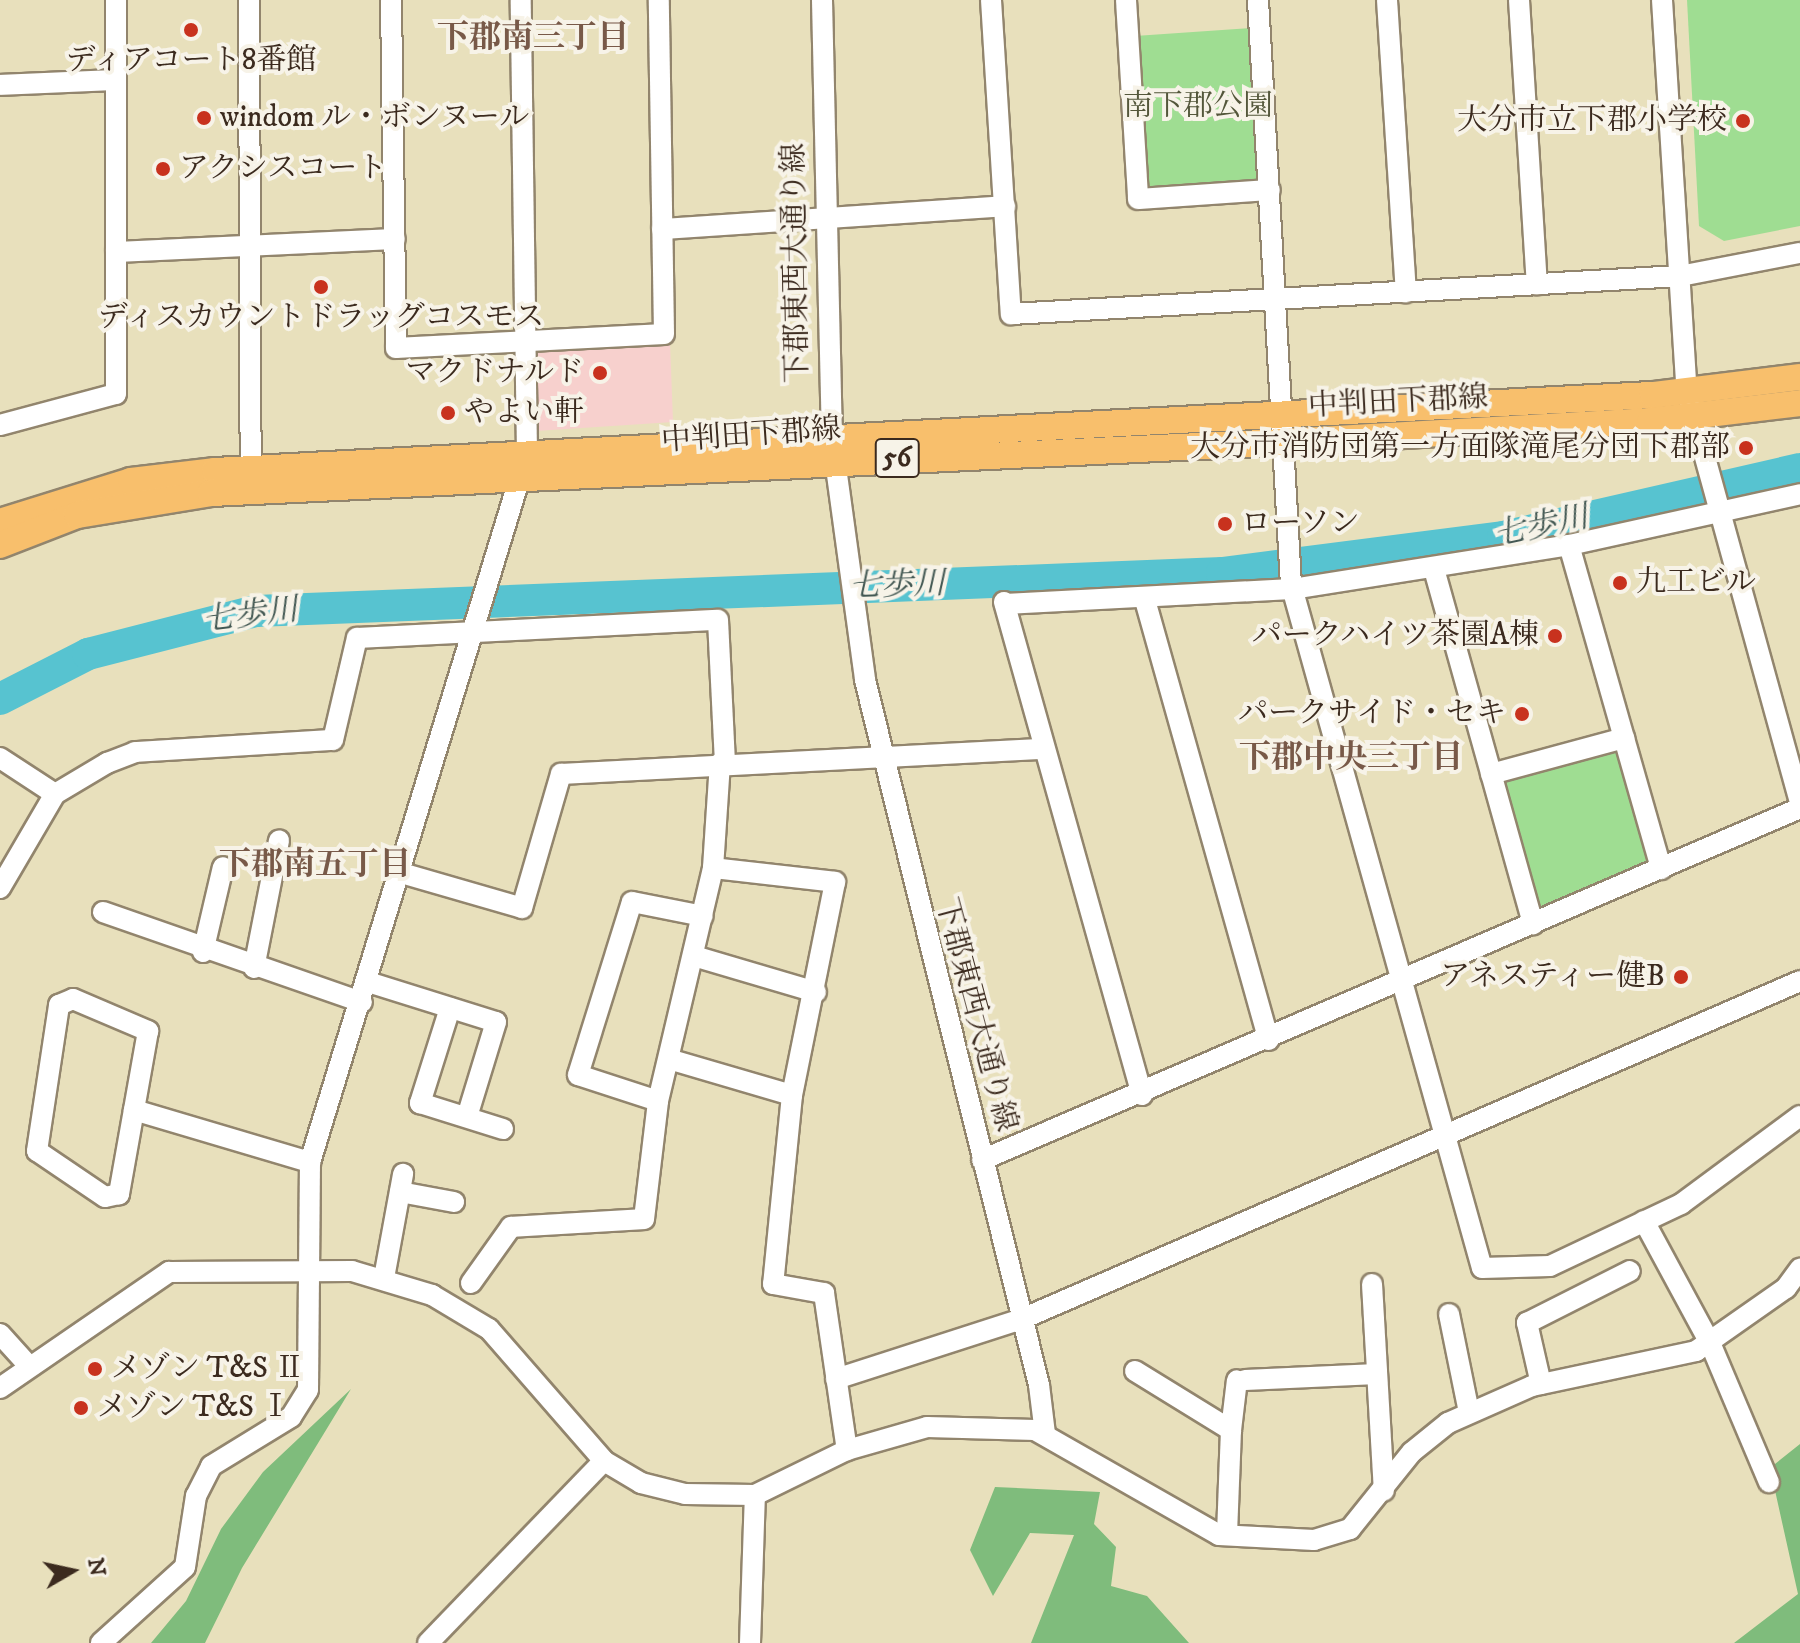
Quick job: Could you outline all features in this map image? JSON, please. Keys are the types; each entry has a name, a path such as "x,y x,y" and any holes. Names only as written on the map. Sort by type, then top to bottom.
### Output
{"main road":[{"name":"中判田下郡線","path":"834,450 1284,442 1690,404 1800,377"},
{"name":"中判田下郡線","path":"0,522 131,481 251,480 834,450 1283,414 1800,403"},
{"name":"中判田下郡線","path":"0,545 114,507 251,480"}],"street":[{"path":"0,425 116,394 116,0"},
{"path":"249,0 251,480"},
{"path":"391,0 396,348 664,334 659,0"},
{"path":"101,1643 185,1567 196,1496 211,1466 271,1432 304,1400 310,1363 304,1267 310,1162 365,992 524,467 526,341 521,0"},
{"name":"下郡東西大通り線","path":"822,0 825,218 834,450 854,609 881,757 1022,1319 1045,1434"},
{"path":"991,0 1011,314 1680,276 1800,253"},
{"path":"1126,0 1138,199 1270,190"},
{"path":"1258,0 1292,586 1482,1268 1550,1266 1681,1204 1800,1116"},
{"path":"1387,0 1406,292"},
{"path":"1519,0 1537,284"},
{"path":"982,1160 1142,1095 1800,806 1690,404 1662,0"},
{"path":"0,85 116,80"},
{"path":"662,229 1005,206"},
{"path":"116,252 395,239"},
{"path":"1142,1095 1004,603 1145,600 1434,569 1569,545 1800,494"},
{"path":"1569,545 1661,869"},
{"path":"1434,569 1533,924"},
{"path":"1145,600 1269,1040"},
{"path":"0,888 55,794 135,752 333,740 357,638 476,626 718,620 723,763 713,868 697,957 672,1060 658,1101 644,1219 511,1227 471,1283"},
{"path":"1491,774 1624,738"},
{"path":"401,873 522,908 561,774 723,763 1043,749"},
{"path":"0,758 55,794"},
{"path":"254,968 279,840"},
{"path":"203,952 223,867"},
{"path":"713,868 835,882 816,992 792,1095 773,1284 824,1293 847,1450"},
{"path":"658,1101 578,1075 632,902 703,916"},
{"path":"103,912 203,952 254,968 450,1008 496,1022 467,1117"},
{"path":"697,957 816,992"},
{"path":"836,1379 1022,1319 1800,981"},
{"path":"73,999 148,1031 134,1110 119,1194 105,1197 37,1151 59,1005 73,999"},
{"path":"450,1008 420,1103 503,1129"},
{"path":"672,1060 792,1095"},
{"path":"134,1110 310,1162"},
{"path":"384,1278 401,1183 454,1202"},
{"path":"1644,1221 1711,1345 1769,1482"},
{"path":"0,1388 169,1272 304,1267 384,1278 432,1295 489,1329 604,1461 641,1483 685,1494 755,1495 847,1450 927,1427 976,1423 1045,1434 1164,1508 1227,1535 1314,1540 1350,1529 1384,1491 1412,1452 1469,1412 1541,1384 1653,1364 1711,1345 1800,1269"},
{"path":"1541,1384 1527,1323 1630,1271"},
{"path":"1372,1284 1384,1491"},
{"path":"1449,1314 1469,1412"},
{"path":"0,1334 29,1366"},
{"path":"1135,1371 1231,1430"},
{"path":"1227,1535 1231,1430 1241,1380 1377,1374"},
{"path":"428,1643 604,1461"},
{"path":"750,1643 755,1495"}],"shaded area":[{"path":"670,342 673,422 536,431 534,358 542,348"}],"green space":[{"name":"大分市立下郡小学校","path":"1687,0 1800,0 1800,226 1724,241 1699,226"},
{"name":"南下郡公園","path":"1251,28 1260,178 1254,185 1152,190 1146,184 1135,36"},
{"path":"1619,747 1648,867 1545,912 1536,909 1501,783 1507,775"},
{"path":"351,1389 242,1568 205,1643 151,1643 186,1601 221,1529 263,1472"},
{"path":"1800,1444 1800,1643 1734,1643 1798,1594 1770,1468"},
{"path":"995,1487 1100,1492 1094,1524 1116,1547 1111,1586 1147,1596 1189,1643 1031,1643 1074,1535 1030,1533 993,1596 970,1550"}],"waterway":[{"name":"七歩川","path":"0,699 88,654 256,611 1222,573 1503,537 1800,469"}],"place":[{"name":"ディアコート8番館","path":"191,30"},
{"name":"windom ル・ボンヌール","path":"204,118"},
{"name":"大分市立下郡小学校","path":"1743,121"},
{"name":"アクシスコート","path":"163,169"},
{"name":"ディスカウントドラッグコスモス","path":"321,287"},
{"name":"マクドナルド","path":"600,373"},
{"name":"やよい軒","path":"448,413"},
{"name":"大分市消防団第一方面隊滝尾分団下郡部","path":"1746,448"},
{"name":"ローソン","path":"1225,524"},
{"name":"九工ビル","path":"1620,583"},
{"name":"パークハイツ茶園A棟","path":"1555,636"},
{"name":"パークサイド・セキ","path":"1522,714"},
{"name":"アネスティー健B","path":"1681,977"},
{"name":"メゾン T&S Ⅱ","path":"95,1369"},
{"name":"メゾン T&S Ⅰ","path":"81,1408"}],"district":[{"name":"下郡南三丁目","path":"533,38"},
{"name":"下郡中央三丁目","path":"1351,758"},
{"name":"下郡南五丁目","path":"315,865"}]}
